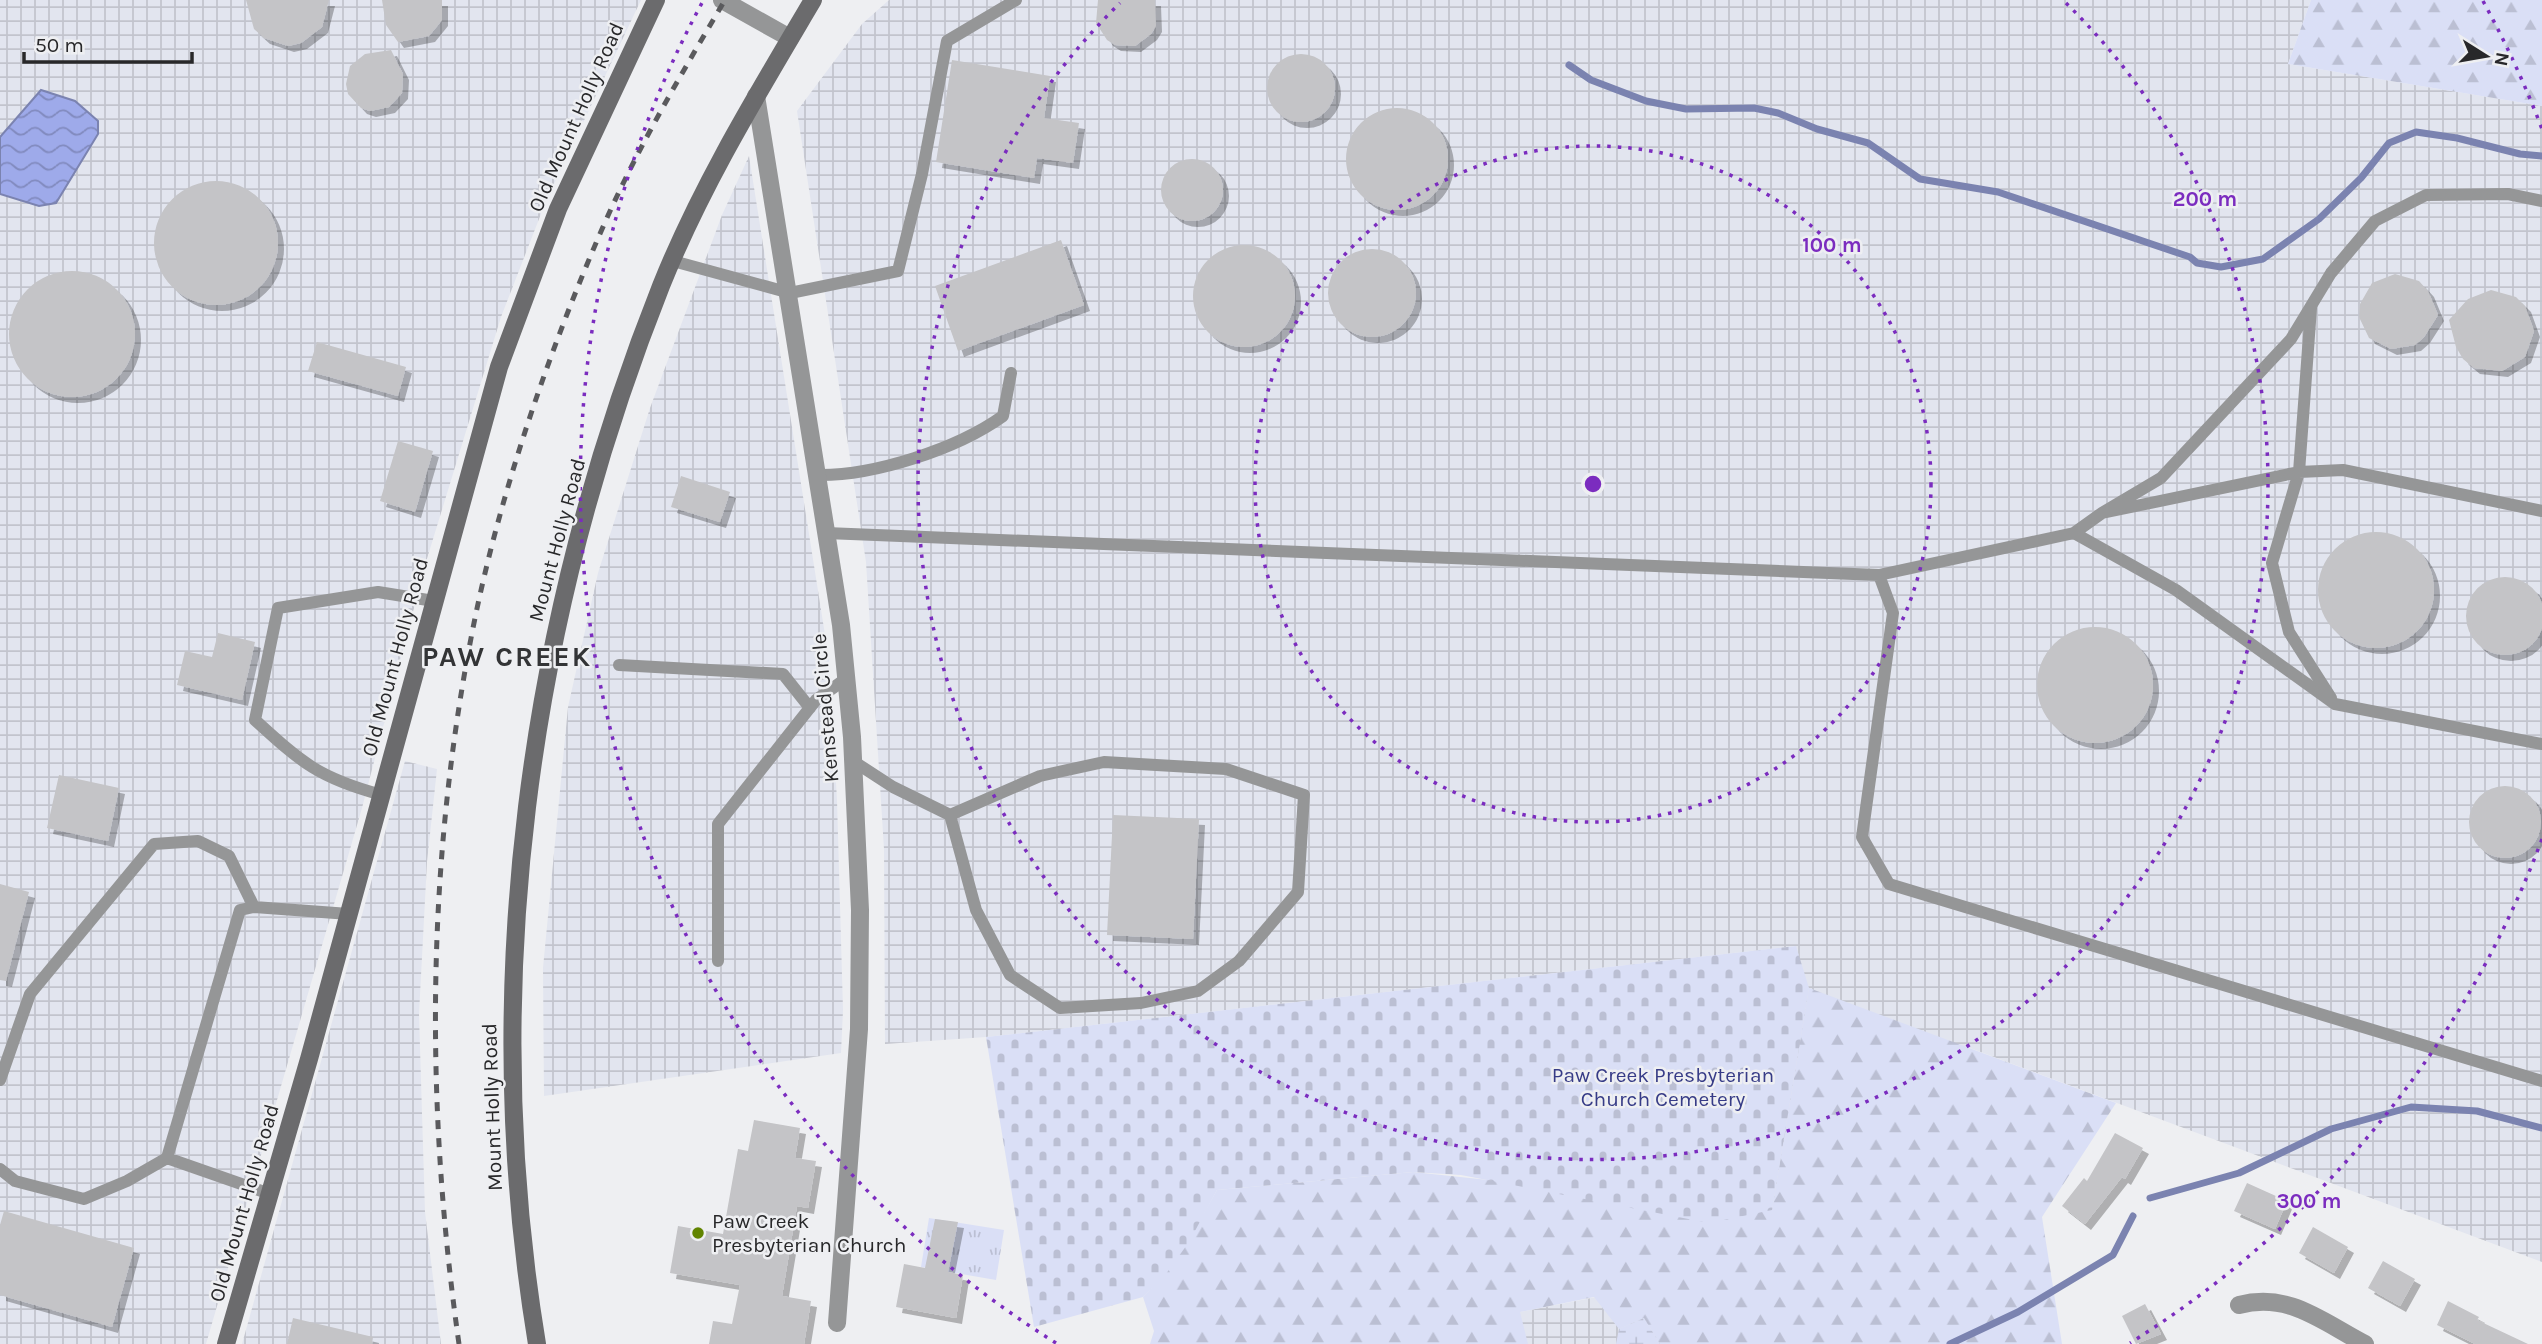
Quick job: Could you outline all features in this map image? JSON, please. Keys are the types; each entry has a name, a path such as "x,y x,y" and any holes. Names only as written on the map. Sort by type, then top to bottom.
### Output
{"street":[{"name":"Old Mount Holly Road","path":"226,1344 349,914 466,480 516,319 558,209 656,0"},
{"path":"722,0 790,38"},
{"name":"Mount Holly Road","path":"537,1344 525,1273 511,1099 515,935 528,799 552,649 574,553 612,421 673,261 697,207 756,96 813,0"},
{"name":"Kenstead Circle","path":"756,96 790,293 826,533 847,678 853,761 860,910 859,1029 837,1323"},
{"path":"2238,1304 2260,1299 2280,1301 2365,1344"}],"lane":[{"path":"673,261 790,293 898,271 922,173 947,41 1016,0"},
{"path":"826,533 1879,575 2074,533 2161,478 2291,340 2331,272 2375,221 2426,195 2508,194 2542,201"},
{"path":"2312,304 2299,472 2272,563 2289,632 2335,704"},
{"path":"817,475 848,475 978,434 1003,416 1011,373"},
{"path":"2102,513 2299,472 2343,470 2542,511"},
{"path":"2074,533 2176,590 2335,704 2542,744"},
{"path":"1879,575 1893,613 1862,837 1889,884 2542,1081"},
{"path":"382,795 338,783 301,762 254,720 278,608 378,592 434,601"},
{"path":"619,665 783,674 810,708"},
{"path":"718,961 718,824 810,708 847,678"},
{"path":"853,761 892,787 950,815 976,910 1010,975 1060,1008 1141,1003 1198,990 1239,961 1298,892 1304,794 1226,769 1104,762 1040,776 950,815"},
{"path":"0,1080 30,993 154,844 198,841 229,856 254,907"},
{"path":"0,1169 15,1181 84,1199 127,1181 167,1158 240,910 254,907 349,914"},
{"path":"167,1158 270,1194"}],"shaded area":[{"path":"0,0 641,0 546,201 501,317 426,562 362,808 206,1344 0,1344"},
{"path":"889,0 2311,0 2288,64 2542,106 2542,1262 1970,1048 2009,1344 1403,1344 1433,1329 1765,1264 1796,946 986,1037 885,1044 884,849 866,562 797,111 862,24"},
{"path":"749,156 829,660 837,800 843,1010 841,1053 544,1096 543,968 568,707 598,573 650,408 722,215"},
{"path":"405,761 437,769 427,862 419,1014 425,1212 441,1344 242,1344"}],"green space":[{"path":"2311,0 2542,0 2542,106 2288,64"},
{"name":"Paw Creek Presbyterian Church Cemetery","path":"1796,946 1809,988 1772,1210 1709,1223 1461,1175 1413,1172 1217,1190 1189,1242 1163,1278 1143,1297 1034,1327 986,1037"},
{"path":"1809,988 2116,1103 2042,1217 2062,1344 1660,1344 1644,1318 1619,1329 1594,1297 1520,1312 1528,1344 1150,1344 1154,1331 1143,1297 1175,1260 1217,1190 1413,1172 1772,1210"},
{"path":"929,1218 1004,1230 996,1280 921,1267"},
{"path":"1644,1318 1660,1344 1616,1344 1619,1329"}],"water":[{"path":"41,90 75,101 98,121 98,134 56,203 39,206 0,194 0,137"}],"building":[{"path":"246,0 329,0 322,27 301,43 288,46 264,38 254,29"},
{"path":"382,0 442,0 442,20 429,36 398,42 386,25"},
{"path":"1098,0 1155,0 1156,26 1151,34 1135,46 1115,45 1107,40 1096,23"},
{"path":"391,50 403,74 402,93 389,107 370,111 361,108 348,94 346,84 350,66 365,54"},
{"path":"1308,54 1329,69 1335,81 1333,101 1325,112 1308,122 1294,122 1277,112 1269,101 1267,81 1277,64 1288,56"},
{"path":"952,60 1050,76 1044,118 1079,123 1073,163 1037,158 1034,178 936,162"},
{"path":"1397,108 1417,112 1433,123 1444,139 1448,159 1444,179 1433,195 1417,206 1397,210 1377,206 1361,195 1350,179 1346,159 1350,139 1361,123 1377,112"},
{"path":"1192,159 1204,161 1214,168 1221,178 1221,202 1214,212 1204,219 1192,221 1180,219 1170,212 1163,202 1161,190 1163,178 1170,168 1180,161"},
{"path":"216,181 240,186 260,199 273,219 278,243 273,267 260,287 240,300 216,305 192,300 172,287 159,267 154,243 159,219 172,199 192,186"},
{"path":"1061,240 1084,305 958,351 935,286"},
{"path":"1244,245 1264,249 1280,260 1291,276 1295,296 1291,316 1280,332 1264,343 1244,347 1224,343 1208,332 1197,316 1193,296 1197,276 1208,260 1224,249"},
{"path":"1372,249 1397,256 1409,268 1416,293 1409,318 1397,330 1372,337 1347,330 1335,318 1328,293 1335,268 1347,256"},
{"path":"72,271 96,276 116,290 130,310 135,334 130,358 116,378 96,392 72,397 48,392 28,378 14,358 9,334 14,310 28,290 48,276"},
{"path":"2395,274 2419,281 2428,291 2438,315 2424,337 2415,345 2391,349 2369,338 2359,317 2360,304 2372,283"},
{"path":"2491,290 2516,297 2525,306 2534,331 2525,357 2502,371 2474,368 2463,359 2456,347 2449,320 2468,299"},
{"path":"317,342 406,367 398,396 308,371"},
{"path":"398,441 433,451 415,512 380,501"},
{"path":"681,476 730,492 720,522 671,507"},
{"path":"2376,532 2398,536 2417,549 2430,568 2434,590 2430,612 2417,631 2398,644 2376,648 2354,644 2335,631 2322,612 2318,590 2322,568 2335,549 2354,536"},
{"path":"2505,577 2520,580 2532,589 2541,601 2544,616 2541,631 2532,643 2520,652 2505,655 2490,652 2478,643 2469,631 2466,616 2469,601 2478,589 2490,580"},
{"path":"2095,627 2117,631 2136,644 2149,663 2153,685 2149,707 2136,726 2117,739 2095,743 2073,739 2054,726 2041,707 2037,685 2041,663 2054,644 2073,631"},
{"path":"218,633 255,642 242,700 177,685 185,651 212,657"},
{"path":"59,775 119,788 108,841 47,828"},
{"path":"2505,786 2525,792 2535,802 2541,822 2535,842 2525,852 2505,858 2485,852 2475,842 2469,822 2475,802 2485,792"},
{"path":"1113,815 1199,819 1193,939 1107,935"},
{"path":"0,884 29,892 6,981 0,980"},
{"name":"Paw Creek Presbyterian Church","path":"754,1120 800,1128 795,1158 816,1161 808,1208 797,1206 782,1296 811,1301 804,1344 709,1344 713,1321 732,1324 740,1285 670,1273 678,1226 723,1234 738,1149 748,1151"},
{"path":"2115,1133 2143,1148 2125,1179 2122,1177 2085,1224 2062,1206 2084,1178 2087,1181"},
{"path":"2247,1183 2287,1201 2275,1229 2234,1211"},
{"path":"4,1211 134,1248 112,1327 0,1295 0,1225"},
{"path":"935,1219 958,1222 948,1272 963,1275 956,1318 896,1307 904,1264 925,1268"},
{"path":"2313,1227 2348,1247 2334,1273 2299,1253"},
{"path":"2383,1261 2415,1279 2400,1306 2368,1288"},
{"path":"2448,1301 2479,1317 2477,1320 2528,1344 2475,1344 2437,1325"},
{"path":"2145,1304 2161,1334 2136,1344 2122,1316"},
{"path":"293,1318 373,1337 372,1344 287,1344"}],"waterway":[{"path":"1569,65 1591,80 1646,101 1686,109 1754,108 1778,113 1817,129 1868,143 1920,179 1998,192 2190,257 2197,263 2221,267 2263,259 2319,219 2361,178 2389,143 2416,132 2457,138 2520,154 2542,156"},
{"path":"2150,1198 2239,1173 2331,1129 2411,1107 2477,1111 2542,1128"},
{"path":"1950,1344 2018,1312 2113,1255 2133,1216"}],"railway":[{"path":"459,1344 440,1164 436,983 439,893 447,802 458,713 474,623 511,476 561,329 613,205 642,145 725,0"}],"place":[{"name":"Paw Creek Presbyterian Church","path":"698,1233"}],"district":[{"name":"PAW CREEK","path":"507,656"}]}
